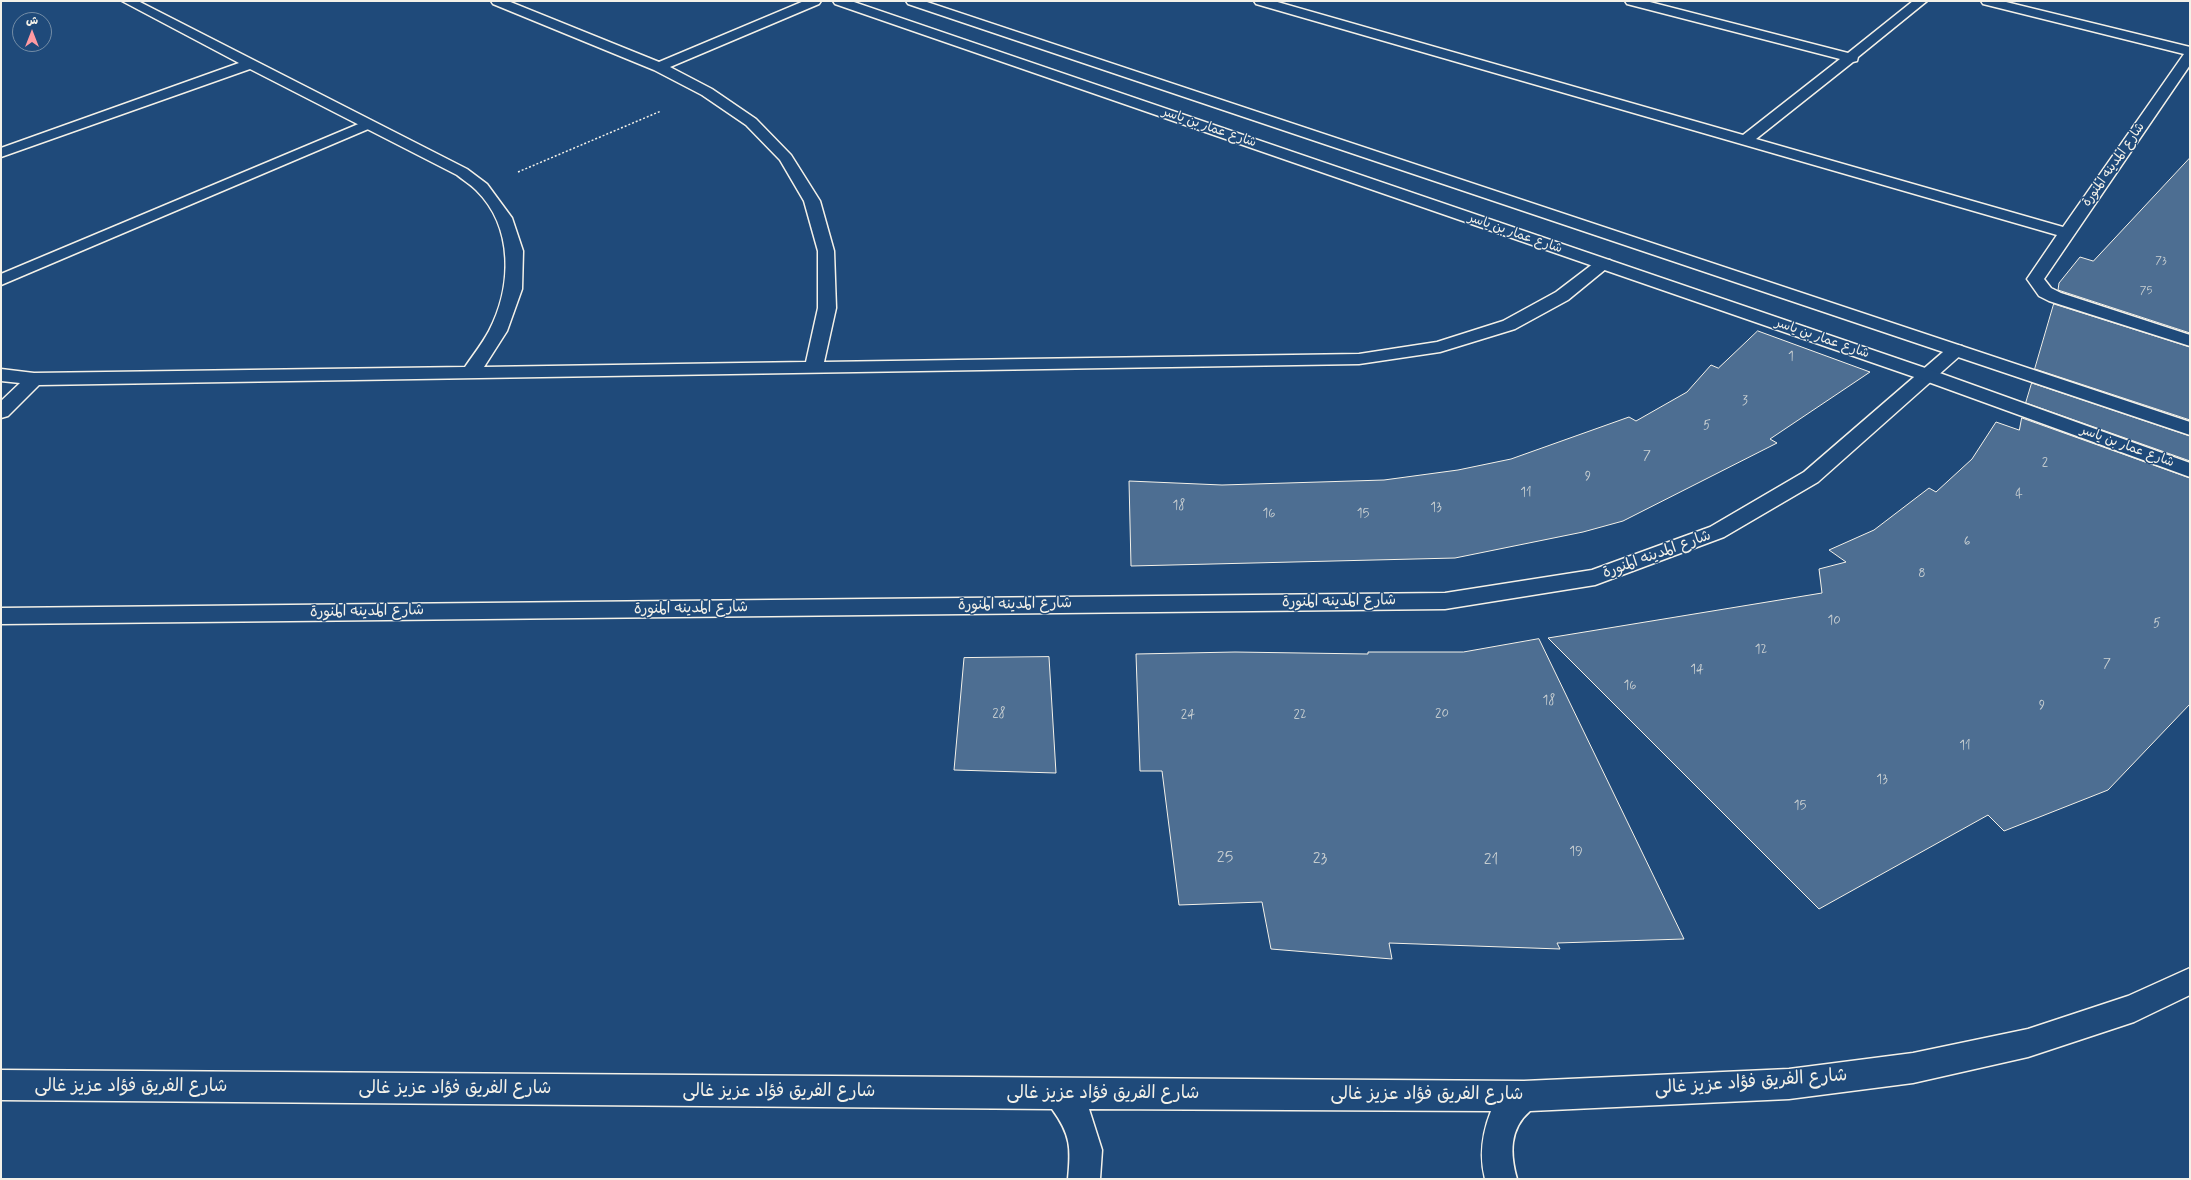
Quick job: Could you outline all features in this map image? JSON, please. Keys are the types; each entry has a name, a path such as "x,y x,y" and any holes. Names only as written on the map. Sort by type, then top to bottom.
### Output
{"street":[{"path":"128,1 462,172 482,188 504,218 515,251 513,289 498,331 471,372"},
{"path":"497,1 659,67 707,92 751,122 786,158 812,201 826,251 827,308 814,367"},
{"path":"659,67 815,1"},
{"name":"شارع عمار بن ياسر","path":"839,1 1927,375 2190,470"},
{"name":"شارع عمار بن ياسر","path":"912,1 2190,429"},
{"path":"1260,1 2066,233"},
{"path":"1630,1 1852,58"},
{"path":"1745,141 1852,58 1921,1"},
{"path":"1986,1 2190,51"},
{"name":"شارع المدينه المنورة","path":"2190,55 2037,274 2035,279 2038,286 2055,297 2190,341"},
{"path":"5,148 250,64"},
{"path":"1,280 368,124"},
{"path":"1,375 34,379 1359,359 1440,347 1509,325 1562,296 1604,264"},
{"name":"شارع المدينه المنورة","path":"1,616 1445,601 1595,577 1717,532 1811,477 1956,350"},
{"path":"1,412 34,379"},
{"name":"شارع الفريق فؤاد عزيز غالى","path":"1,1086 1524,1096 1789,1084 1913,1068 2028,1043 2134,1008 2190,981"},
{"path":"1060,1094 1078,1120 1086,1150 1084,1179"},
{"path":"1501,1179 1498,1169 1498,1140 1506,1114 1524,1096"}],"path":[{"path":"482,188 707,92"}],"building":[{"path":"2190,158 2190,333 2058,290 2059,283 2080,257 2093,261"},
{"path":"2054,304 2190,347 2190,420 2035,369"},
{"path":"1758,331 1870,372 1770,439 1777,443 1623,521 1583,532 1455,558 1131,566 1129,481 1222,485 1384,480 1458,470 1511,459 1629,417 1636,421 1687,392 1711,365 1718,368"},
{"path":"2032,383 2190,436 2190,461 2026,403"},
{"path":"2022,418 2190,478 2190,704 2108,790 2004,831 1988,815 1819,909 1548,638 1822,593 1819,569 1846,562 1829,550 1874,530 1929,488 1936,492 1972,459 1996,422 2019,430"},
{"path":"1539,639 1684,939 1557,943 1560,949 1389,943 1392,959 1271,949 1262,902 1179,905 1162,771 1140,771 1136,654 1235,652 1368,654 1368,652 1463,652"},
{"path":"1049,657 1056,773 954,770 964,658"}]}
